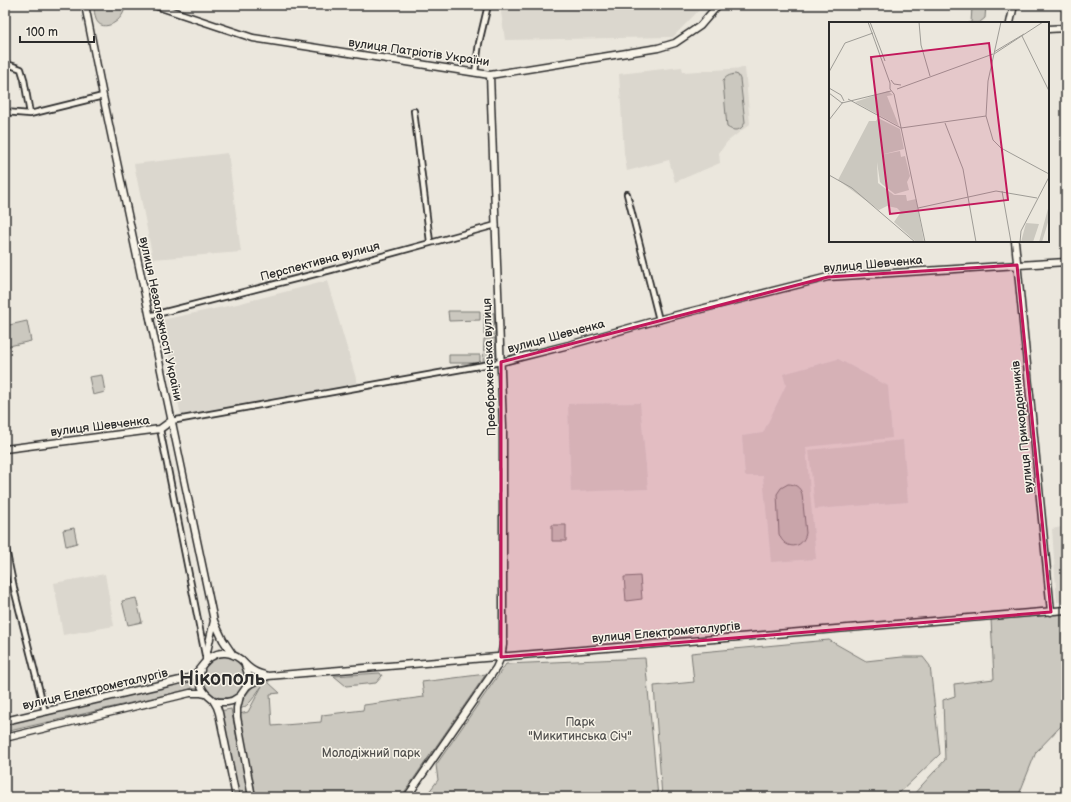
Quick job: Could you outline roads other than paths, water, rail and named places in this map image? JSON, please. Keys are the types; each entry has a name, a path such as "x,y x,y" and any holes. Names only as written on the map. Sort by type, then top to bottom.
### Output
{"main road":[{"name":"вулиця Незалежності України","path":"80,5 87,22"},
{"name":"вулиця Незалежності України","path":"85,5 102,96 214,621"},
{"path":"86,15 90,5"},
{"name":"вулиця Патріотів України","path":"154,5 253,38 490,75 658,48 676,43 700,26 718,5"},
{"path":"1010,22 1014,5"},
{"path":"1049,29 1066,28"},
{"name":"Преображенська вулиця","path":"490,75 503,426 504,630 501,657"},
{"name":"вулиця Прикордонників","path":"1015,242 1051,612"},
{"name":"вулиця Шевченка","path":"501,362 828,277 1066,262"},
{"name":"вулиця Шевченка","path":"5,449 160,429 171,421"},
{"name":"вулиця Електрометалургів","path":"240,696 247,686 258,679 268,676 1066,610"},
{"name":"вулиця Електрометалургів","path":"214,621 223,640 233,655 252,670 268,676"},
{"name":"вулиця Електрометалургів","path":"5,721 192,677 201,668 206,658 214,621"},
{"path":"206,658 219,653 233,655"},
{"path":"407,797 496,668 501,657"},
{"path":"245,665 248,674 247,686"},
{"path":"201,668 201,686 206,694 213,700 219,713 236,797"},
{"path":"5,738 186,694 206,694"},
{"path":"213,700 227,702 240,696"},
{"path":"240,696 237,708 237,717 252,797"}],"street":[{"path":"475,73 479,42 488,5"},
{"path":"5,63 21,69 30,114"},
{"path":"5,112 30,114 102,96"},
{"path":"414,111 430,242"},
{"path":"627,194 659,320"},
{"name":"Перспективна вулиця","path":"149,316 331,270 496,225"},
{"name":"вулиця Шевченка","path":"171,421 501,362"},
{"path":"160,429 206,658"},
{"path":"5,544 15,593 44,712"}],"district":[{"name":"Нікополь","path":"222,678"}],"park label":[{"name":"Парк \"Микитинська Січ\"","path":"580,729"},
{"name":"Молодіжний парк","path":"371,753"}]}
